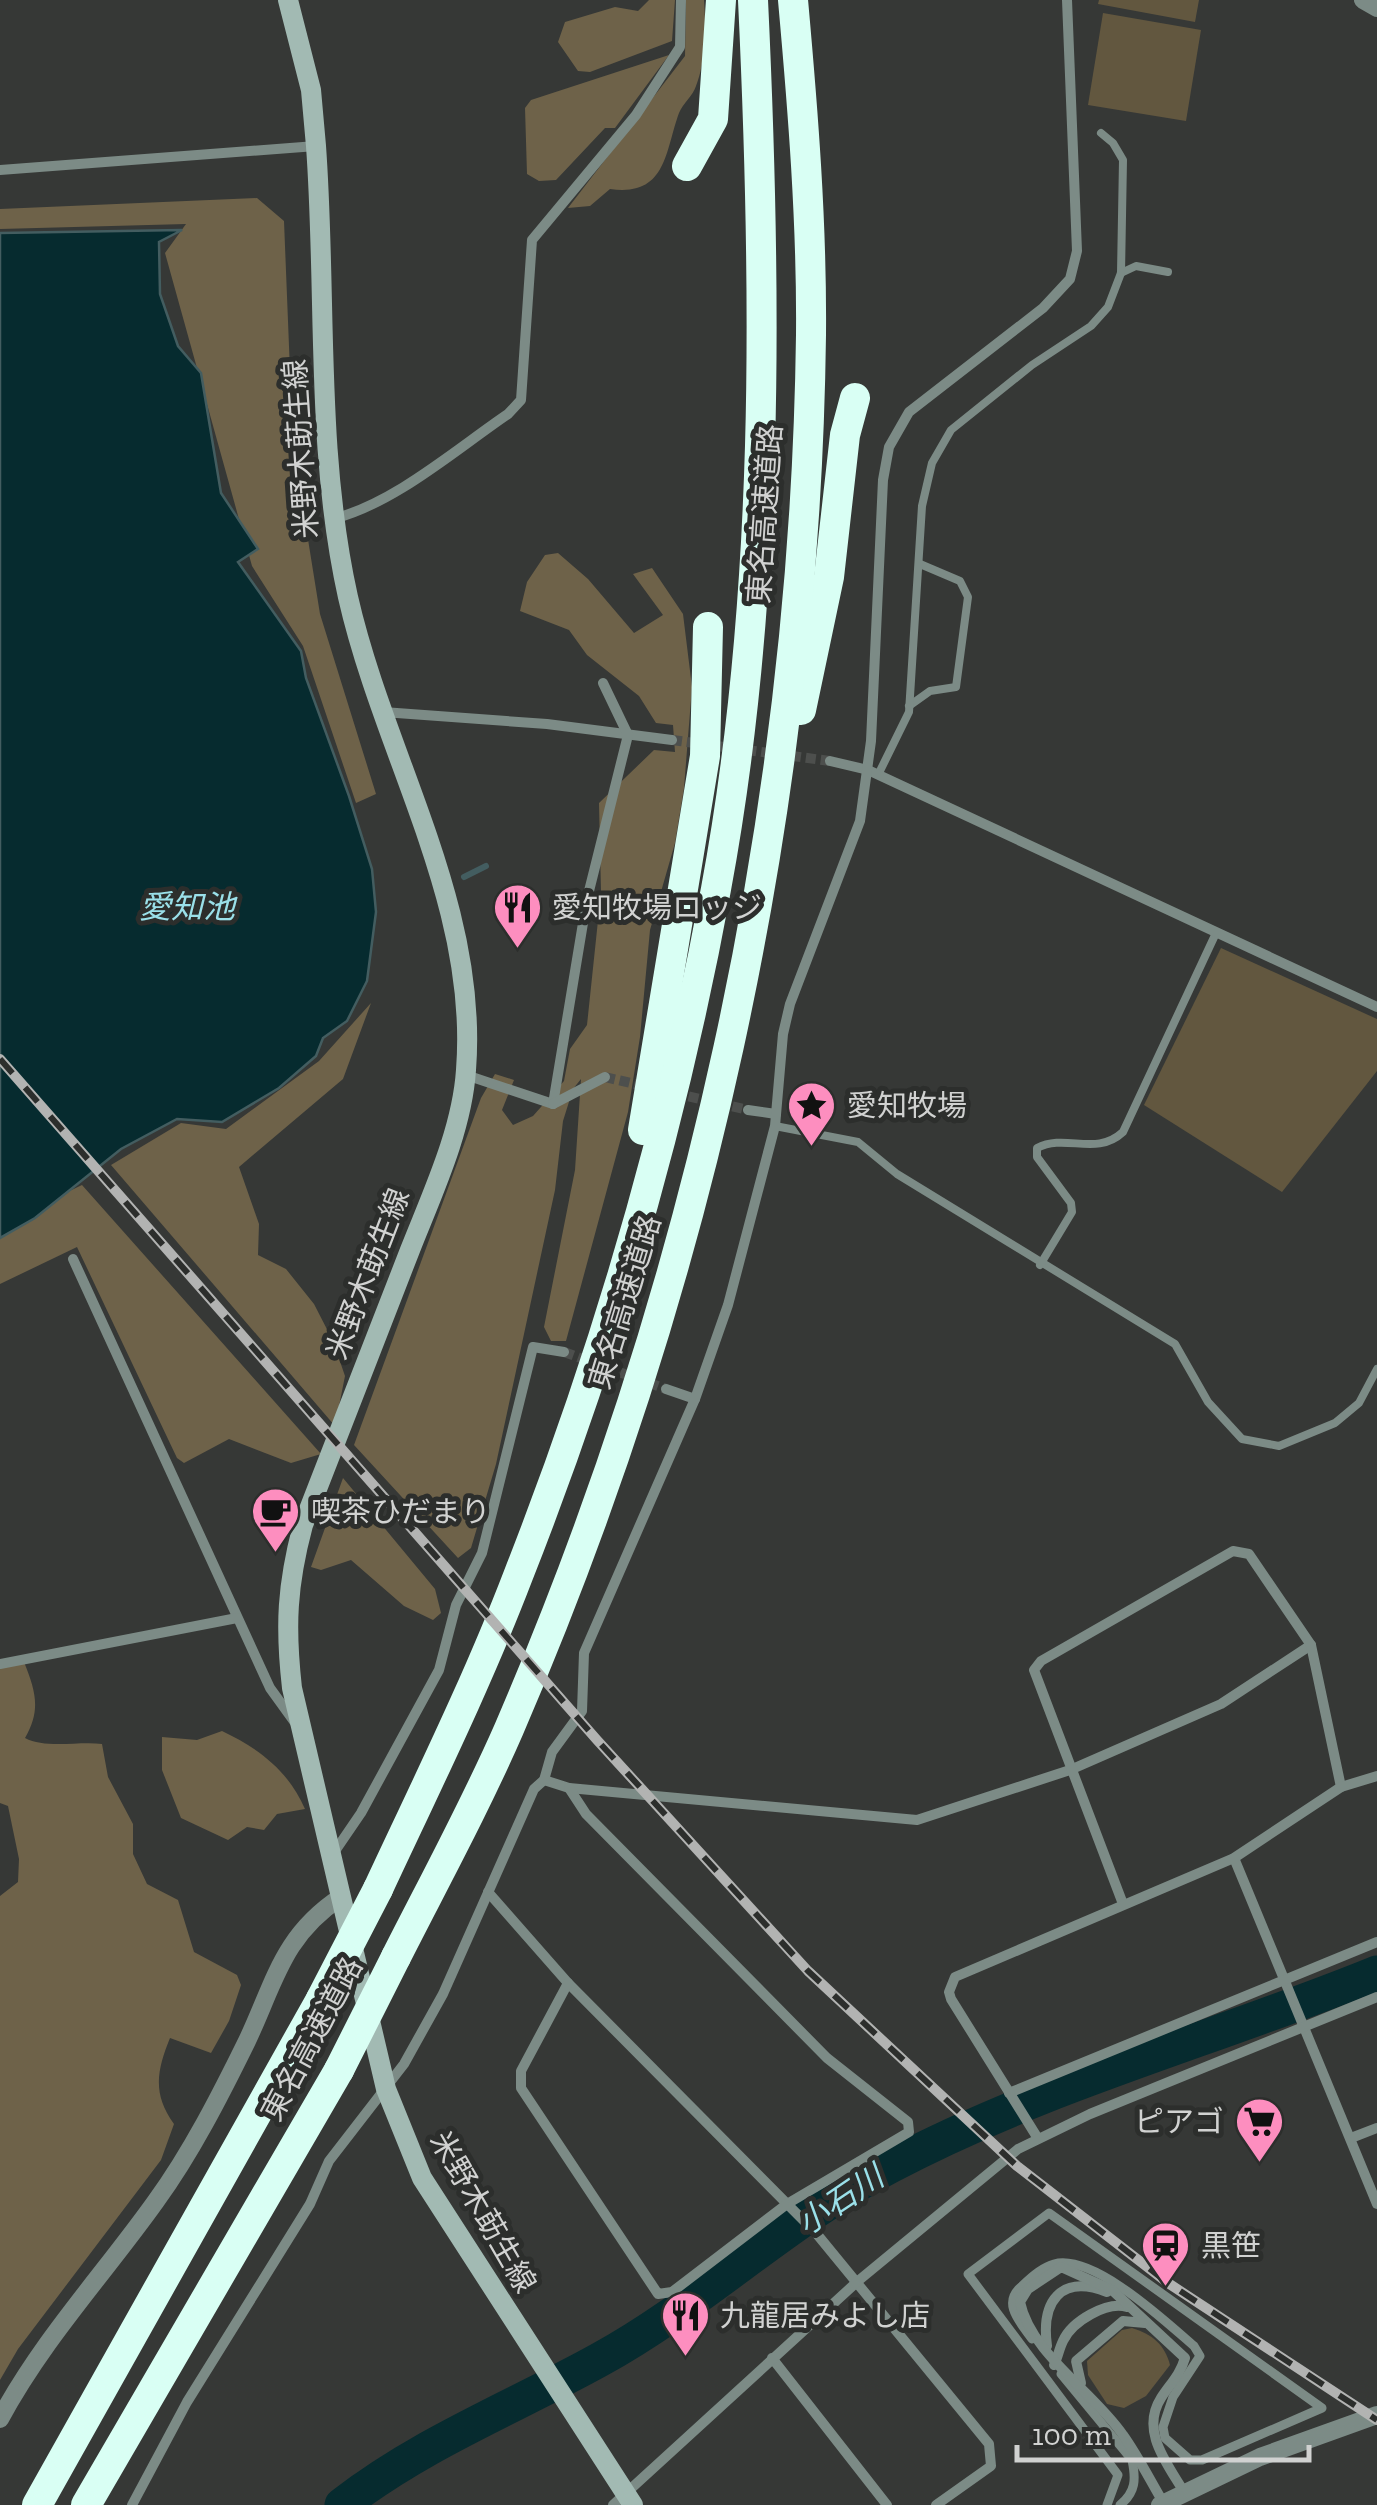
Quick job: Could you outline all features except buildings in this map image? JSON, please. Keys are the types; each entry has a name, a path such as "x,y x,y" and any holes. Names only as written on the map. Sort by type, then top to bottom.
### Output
{"highway":[{"path":"687,166 712,120 721,0"},
{"name":"東名高速道路","path":"37,2505 321,1999 378,1889 518,1578 616,1296 666,1114 717,887 752,595 762,398 762,190 753,0"},
{"name":"東名高速道路","path":"86,2505 339,2070 508,1732 614,1455 660,1315 702,1159 748,950 775,783 804,493 810,334 806,148 794,0"},
{"path":"748,950 830,577 844,435 855,398"},
{"path":"616,1296 705,756 708,627"}],"main road":[{"name":"米野木莇生線","path":"288,0 311,90 316,146 332,519 350,602 382,712 446,890 463,962 468,1014 466,1075 442,1167 303,1525 290,1575 285,1624 299,1728 333,1854 386,2089 422,2178 572,2411 623,2500"}],"street":[{"path":"332,519 352,514 408,481 508,414 521,400 532,240 636,116 680,48 681,0"},
{"path":"132,2505 187,2402 310,2204 329,2161 386,2089 442,1994 534,1789 544,1780 552,1752 582,1711 584,1653 696,1400 728,1305 775,1120 782,1034 790,1004 860,821 873,772 883,480 889,447 909,412 1043,308 1070,279 1077,251 1067,0"},
{"path":"1363,0 1377,8"},
{"path":"0,170 316,146"},
{"path":"553,1104 588,899 628,735 603,683"},
{"path":"382,712 672,740"},
{"path":"830,761 873,772 1377,1006"},
{"path":"466,1075 553,1104 605,1077"},
{"path":"748,1110 775,1120"},
{"path":"73,1259 270,1688 299,1728"},
{"path":"333,1854 361,1812 439,1670 456,1605 482,1553 533,1347 564,1352"},
{"path":"666,1389 696,1400"},
{"path":"1123,1904 1035,1675 1037,1663 1233,1551 1249,1554 1311,1645 1342,1788"},
{"path":"0,1664 237,1618"},
{"path":"544,1780 569,1788 916,1820 1070,1770 1221,1704 1311,1645"},
{"path":"1036,2137 951,1999 951,1981 1234,1858 1342,1788 1377,1776"},
{"path":"568,1983 522,2071 521,2088 652,2290 672,2292 787,2204 903,2140 909,2132 908,2122 815,2046 586,1814 569,1788"},
{"path":"1234,1858 1377,2204"},
{"path":"488,1892 568,1983 816,2233 989,2444 990,2466 936,2505"},
{"path":"0,2418 38,2354 169,2182 246,2043 281,1956 316,1913 340,1897"},
{"path":"1011,2097 1288,1983 1377,1942"},
{"path":"623,2500 858,2281 992,2167 1036,2137 1303,2020 1377,1997"},
{"path":"1351,2138 1377,2128"},
{"path":"1107,2505 1105,2501 1112,2495 1118,2475 968,2274 1049,2213 1322,2408 1202,2460 1180,2456 1163,2427 1173,2397 1200,2356 1194,2346 1133,2295 1064,2263 1051,2264 1017,2289 1011,2300 1014,2314 1132,2460 1136,2478 1130,2497 1120,2505"},
{"path":"1047,2347 1023,2316 1020,2302 1028,2289 1062,2268 1099,2281 1185,2358 1180,2374 1154,2408 1151,2422 1161,2453 1184,2492"},
{"path":"1122,2299 1084,2285 1056,2297 1045,2308 1047,2347 1054,2365 1084,2388 1123,2434 1161,2504 1260,2457 1377,2415"},
{"path":"1054,2365 1063,2339 1098,2310 1120,2304 1134,2310"},
{"path":"1084,2388 1076,2361 1085,2349 1123,2321 1152,2326"},
{"path":"772,2358 886,2505"}],"lane":[{"path":"873,772 909,706 922,506 932,462 951,430 1019,375 1090,326 1108,307 1121,274 1123,160 1114,142 1101,133"},
{"path":"1121,274 1136,266 1168,272"},
{"path":"909,706 930,691 956,687 968,597 960,580 920,564"},
{"path":"1040,1265 1072,1212 1071,1202 1037,1157 1038,1148 1046,1144 1096,1147 1112,1143 1123,1132 1216,933"},
{"path":"775,1120 858,1142 896,1174 1175,1344 1208,1402 1242,1438 1278,1446 1335,1422 1359,1402 1377,1369"}],"shaded area":[{"path":"649,0 675,0 672,41 590,72 578,71 558,42 565,22 615,7 638,11"},
{"path":"686,0 704,0 703,55 696,86 679,113 661,168 643,186 610,189 590,206 568,208 685,56"},
{"path":"1099,0 1199,0 1195,22 1098,4"},
{"path":"1103,13 1201,30 1186,121 1088,105"},
{"path":"669,55 615,128 605,128 556,180 539,181 527,174 525,108 531,100"},
{"path":"257,198 284,221 293,446 320,614 376,794 356,803 303,646 252,566 165,253 186,224 0,229 0,209"},
{"path":"558,553 588,579 634,633 663,615 633,574 652,568 683,614 692,687 684,788 675,843 650,930 628,1112 566,1341 551,1341 544,1327 575,1170 581,1079 573,1089 563,1121 555,1190 496,1464 471,1548 458,1558 354,1445 481,1098 495,1074 514,1080 502,1110 513,1125 533,1116 564,1081 570,1049 587,1025 601,892 599,803 654,750 675,752 673,725 656,723 639,696 587,655 569,630 520,611 527,582 545,555"},
{"path":"1221,948 1377,1019 1377,1071 1282,1192 1144,1105"},
{"path":"371,1003 343,1079 239,1167 259,1224 258,1255 286,1269 314,1304 333,1341 345,1376 335,1426 111,1165 181,1123 226,1129 319,1061"},
{"path":"82,1185 321,1454 291,1463 229,1439 184,1463 177,1458 77,1247 0,1284 0,1224"},
{"path":"343,1478 435,1589 441,1613 433,1620 404,1606 351,1560 321,1570 311,1567"},
{"path":"24,1662 35,1701 25,1738 52,1744 102,1744 108,1777 133,1824 133,1854 147,1884 178,1900 194,1952 237,1975 241,1985 229,2021 211,2053 170,2038 159,2082 162,2102 174,2124 161,2160 18,2349 0,2380 0,1896 18,1882 19,1859 8,1806 0,1803 0,1667"},
{"path":"222,1731 271,1762 290,1783 305,1809 277,1814 264,1830 247,1827 228,1840 181,1818 162,1770 162,1737 197,1740"},
{"path":"1132,2328 1157,2341 1170,2365 1146,2396 1124,2408 1107,2404 1088,2375 1087,2361 1122,2330"}],"water":[{"name":"愛知池","path":"182,230 159,242 160,294 178,346 201,373 221,493 258,549 238,562 301,651 306,678 372,869 376,912 367,981 347,1021 323,1038 316,1056 279,1088 222,1122 177,1119 121,1149 35,1218 0,1238 0,233"}],"waterway":[{"path":"464,877 486,866"},
{"name":"小石川","path":"342,2505 404,2463 637,2338 815,2211 890,2166 1069,2086 1377,1973"}],"tunnel":[{"path":"672,740 830,761"},
{"path":"605,1077 648,1087"},
{"path":"674,1093 748,1110"},
{"path":"564,1352 666,1389"}],"railway":[{"path":"0,1059 597,1740 808,1971 1017,2166 1168,2283 1377,2420"}],"place":[{"name":"愛知牧場ロッジ","path":"517,950"},
{"name":"愛知牧場","path":"812,1148"},
{"name":"喫茶ひだまり","path":"276,1554"},
{"name":"ピアゴ","path":"1259,2164"},
{"name":"黒笹","path":"1166,2288"},
{"name":"九龍居みよし店","path":"685,2358"}]}
